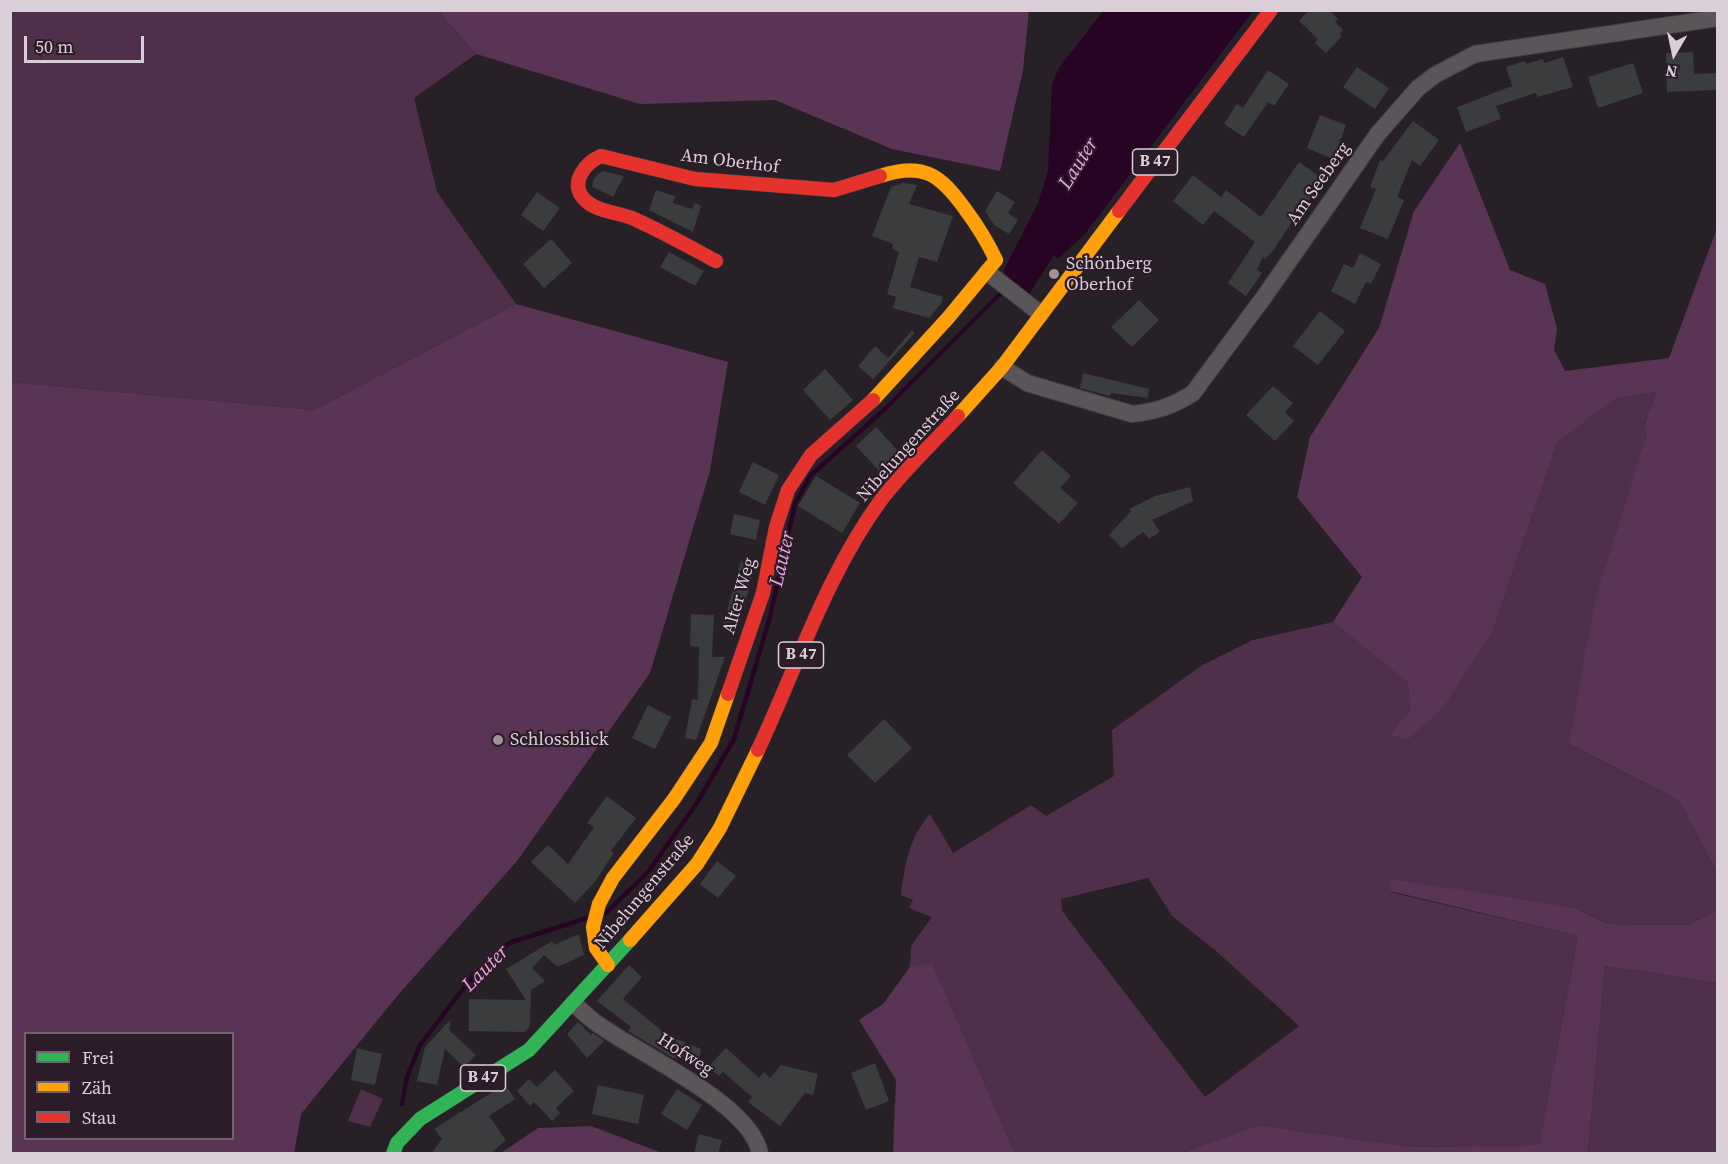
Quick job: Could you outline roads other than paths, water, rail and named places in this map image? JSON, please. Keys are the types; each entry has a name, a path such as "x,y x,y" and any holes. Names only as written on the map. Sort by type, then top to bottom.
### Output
{"street":[{"name":"Nibelungenstraße","path":"393,1154 397,1143 420,1119 529,1050 574,1004 697,864 720,828 783,697 833,581 860,532 882,499 1002,367 1271,10"},
{"name":"Am Seeberg","path":"1002,367 1027,383 1132,414 1149,413 1178,404 1193,393 1264,297 1377,135 1418,88 1435,75 1476,54 1718,18"},
{"name":"Am Oberhof","path":"716,261 627,216 588,204 578,192 578,178 582,168 592,158 601,156 655,167 695,179 834,190 901,169 913,169 938,177 947,183 967,210 985,236 996,260 990,274"},
{"path":"990,274 1041,314"},
{"name":"Alter Weg","path":"608,965 596,948 592,927 599,904 613,878 674,799 711,743 763,593 776,527 788,490 811,455 866,408 990,274"},
{"name":"Hofweg","path":"574,1004 596,1023 711,1095 737,1117 759,1147 760,1154"}],"water":[{"path":"1103,11 1253,11 1085,234 1058,259 1054,255 1029,294 1003,272 1038,203 1048,171 1052,84 1059,68"}],"waterway":[{"name":"Lauter","path":"606,913 648,872 697,803 734,739 770,617 795,504 811,475 885,409 1003,291"},
{"name":"Lauter","path":"402,1104 407,1077 420,1045 473,976 509,943 587,918"}],"place":[{"name":"Schönberg Oberhof","path":"1054,274"},
{"name":"Schlossblick","path":"498,740"}]}
